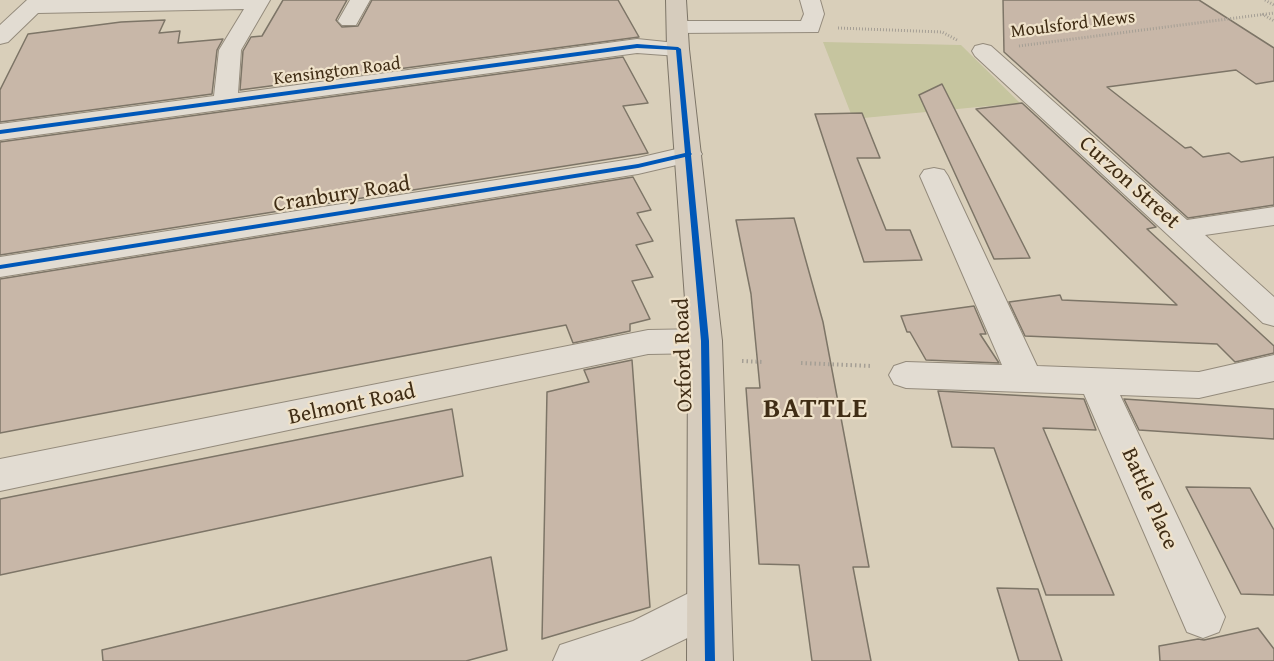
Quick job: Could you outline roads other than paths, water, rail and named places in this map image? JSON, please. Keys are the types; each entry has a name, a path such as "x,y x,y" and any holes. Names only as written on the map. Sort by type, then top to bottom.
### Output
{"main road":[{"name":"Oxford Road","path":"676,0 705,340 710,661"}],"street":[{"path":"349,21 360,0"},
{"name":"Kensington Road","path":"0,132 637,46 678,38 810,27 814,14 810,0"},
{"path":"0,38 36,3 259,2"},
{"path":"225,102 230,50 259,2"},
{"name":"Curzon Street","path":"972,46 1274,315"},
{"name":"Cranbury Road","path":"0,267 638,166 688,154"},
{"path":"934,176 1026,380"},
{"path":"1181,230 1274,216"},
{"name":"Belmont Road","path":"0,475 648,342 705,340"},
{"path":"906,375 1198,385 1274,368"},
{"name":"Battle Place","path":"1096,381 1203,616"},
{"path":"576,661 622,648 671,628 709,603"}],"district":[{"name":"BATTLE","path":"816,410"}]}
